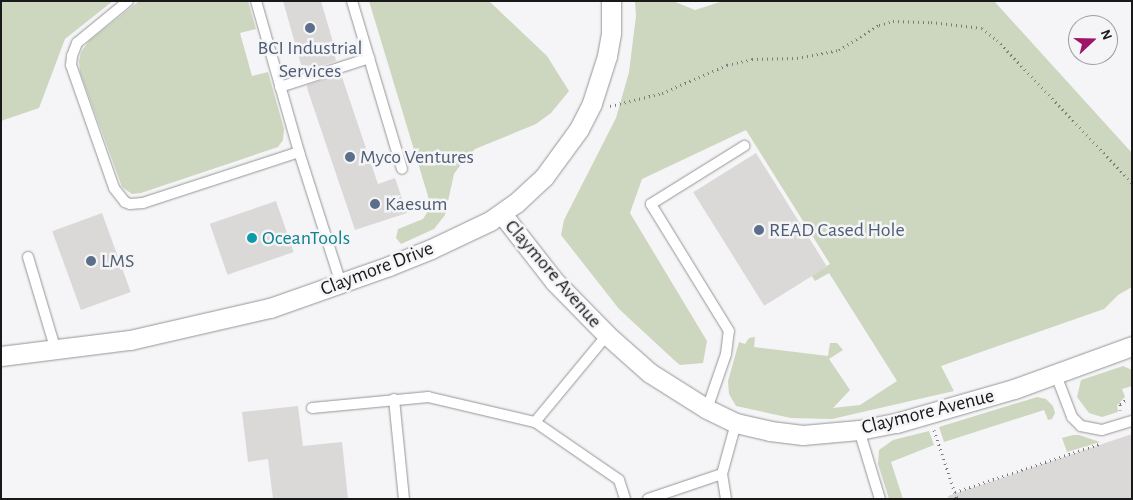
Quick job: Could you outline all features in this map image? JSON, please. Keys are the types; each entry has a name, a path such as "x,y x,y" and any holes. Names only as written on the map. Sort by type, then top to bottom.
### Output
{"street":[{"name":"Claymore Drive","path":"1,356 130,340 270,308 431,250 502,214 531,190 557,162 579,128 592,103 607,56 611,33 611,1"},
{"name":"Claymore Avenue","path":"502,214 555,282 607,335 650,373 707,409 736,423 770,432 803,435 859,430 929,415 1056,375 1132,346"}],"lane":[{"path":"128,1 77,42 71,65 114,188 125,202 130,204 143,203 299,152"},
{"path":"256,1 299,152 341,284"},
{"path":"352,1 402,169"},
{"path":"280,87 369,58"},
{"path":"707,409 726,354 729,330 651,204 744,146"},
{"path":"28,257 48,317 56,350"},
{"path":"535,422 607,335"},
{"path":"1056,375 1076,423 1088,429 1102,430 1128,422"},
{"path":"312,408 428,397 535,422 619,480 625,499"},
{"path":"394,399 404,499"},
{"path":"726,499 722,474 736,423"},
{"path":"859,430 880,499"},
{"path":"648,499 722,474"}],"path":[{"path":"592,103 612,106 662,93 726,65 752,58 797,58 839,50 878,25 894,21 931,22 982,28 997,40 1132,183"},
{"path":"1126,400 1121,402 1119,408 1128,422"},
{"path":"929,415 957,499"},
{"path":"955,492 1101,443"}],"green space":[{"path":"1,1 113,1 65,39 39,108 1,121"},
{"path":"139,1 248,1 256,29 240,33 252,76 268,72 284,129 283,140 278,147 141,193 132,194 122,187 80,72 79,61 81,52 89,41"},
{"path":"369,1 489,1 547,56 569,91 551,113 536,124 475,149 454,174 445,215 434,229 401,244 396,238 398,229 423,219 431,206"},
{"path":"635,1 673,1 695,10 723,1 994,1 1132,153 1132,287 1118,295 1104,309 941,366 954,391 832,419 791,418 736,406 729,394 728,381 739,342 745,344 749,338 755,337 754,347 828,356 830,343 837,343 843,350 829,359 850,390 833,408 860,405 897,381 829,273 815,281 811,275 830,264 746,130 642,179 630,213 707,341 703,363 680,365 674,360 619,309 561,235 564,220 616,118 629,72 636,16"},
{"path":"1123,366 1132,370 1132,386 1122,389 1125,397 1117,405 1118,412 1102,417 1089,413 1077,397 1081,380"},
{"path":"1037,397 1046,399 1053,406 1055,413 1052,419 1048,420 1044,410 944,442 939,427"},
{"path":"929,431 934,445 891,462 903,499 889,499 878,464 879,450 893,440"},
{"path":"1079,435 1100,442 1067,452 1062,438"}],"building":[{"path":"283,1 321,1 337,56 335,56 336,61 303,72"},
{"path":"341,74 378,184 395,178 407,213 355,230 307,88 307,85"},
{"name":"READ Cased Hole","path":"756,153 827,267 764,306 693,192"},
{"name":"OceanTools","path":"276,201 294,252 227,275 210,224"},
{"name":"LMS","path":"102,213 131,292 81,310 52,231"},
{"path":"298,406 303,446 342,442 348,499 273,499 268,459 248,462 242,412"},
{"path":"1132,434 1132,499 948,499 948,496"}],"place":[{"name":"BCI Industrial Services","path":"310,28"},
{"name":"Myco Ventures","path":"350,157"},
{"name":"Kaesum","path":"375,204"},
{"name":"READ Cased Hole","path":"759,230"},
{"name":"OceanTools","path":"252,238"},
{"name":"LMS","path":"91,261"}]}
